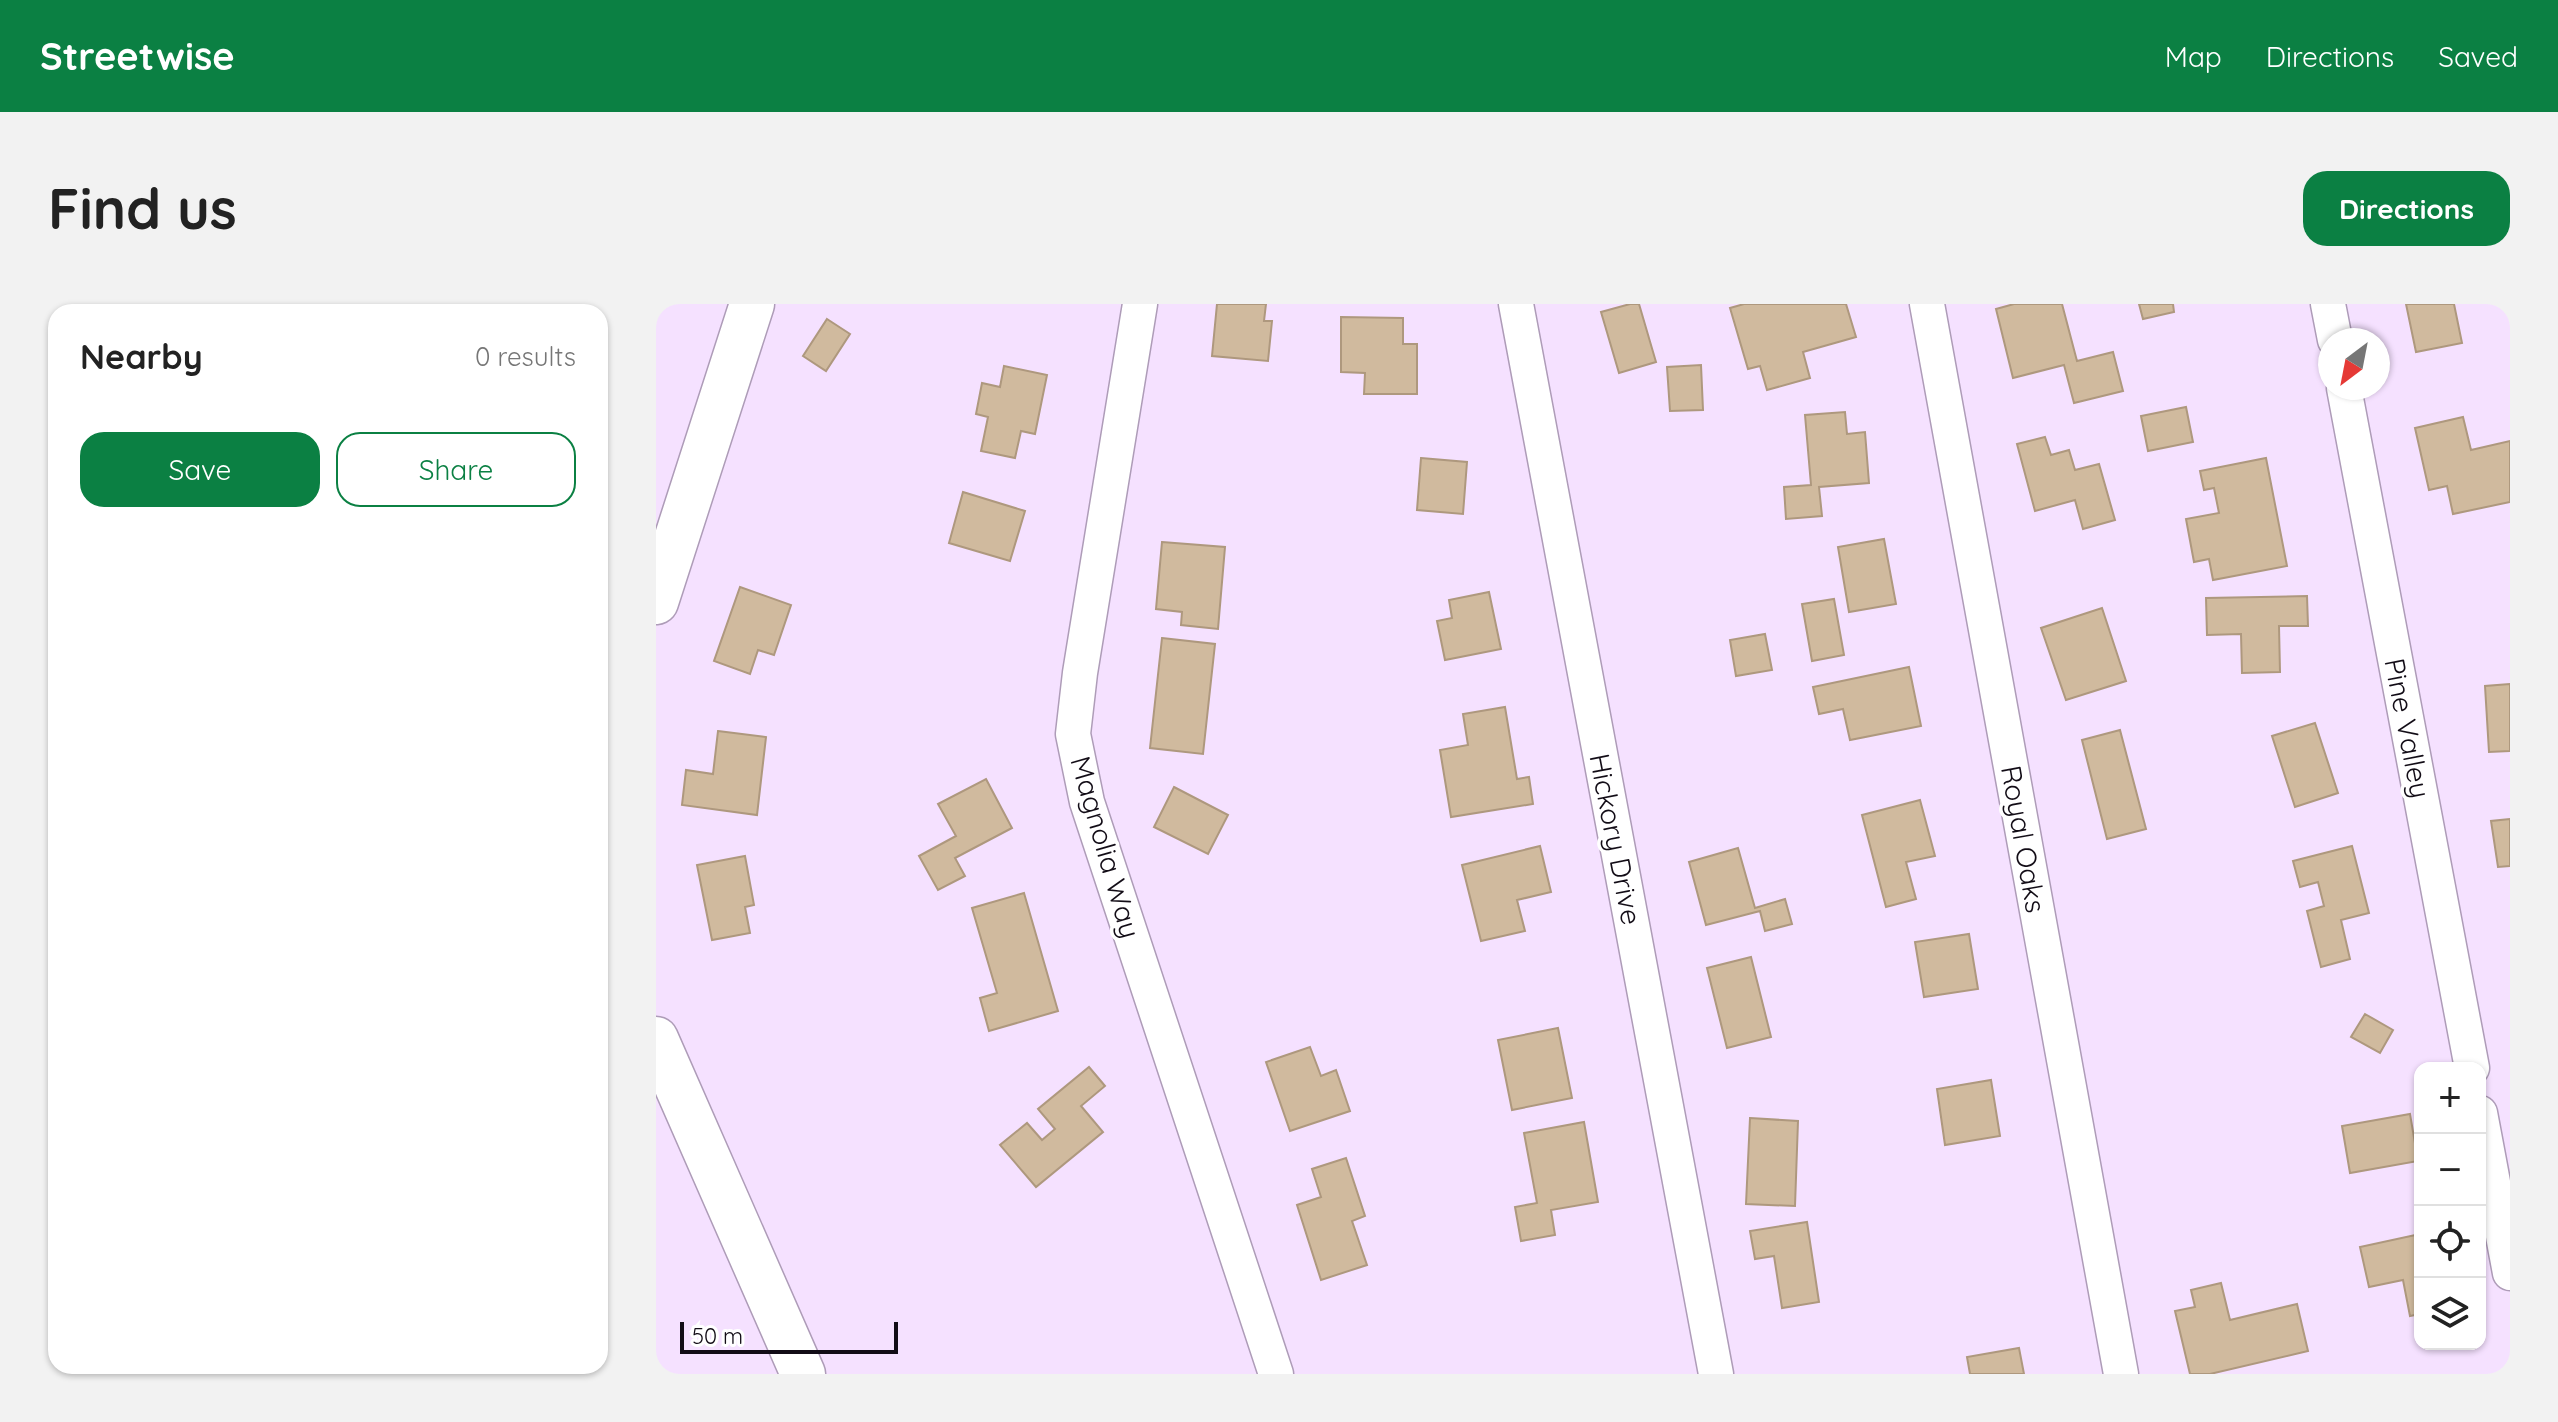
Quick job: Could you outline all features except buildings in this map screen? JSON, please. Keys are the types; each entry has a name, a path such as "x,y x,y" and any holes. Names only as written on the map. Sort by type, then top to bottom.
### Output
{"street":[{"path":"656,602 752,304"},
{"name":"Magnolia Way","path":"1140,304 1080,673 1073,734 1087,802 1276,1374"},
{"name":"Hickory Drive","path":"1516,304 1716,1374"},
{"name":"Royal Oaks","path":"1927,304 2121,1374"},
{"path":"2328,304 2333,328"},
{"name":"Pine Valley","path":"2346,400 2471,1062"},
{"path":"656,1039 803,1374"},
{"path":"2484,1134 2510,1273"}]}
